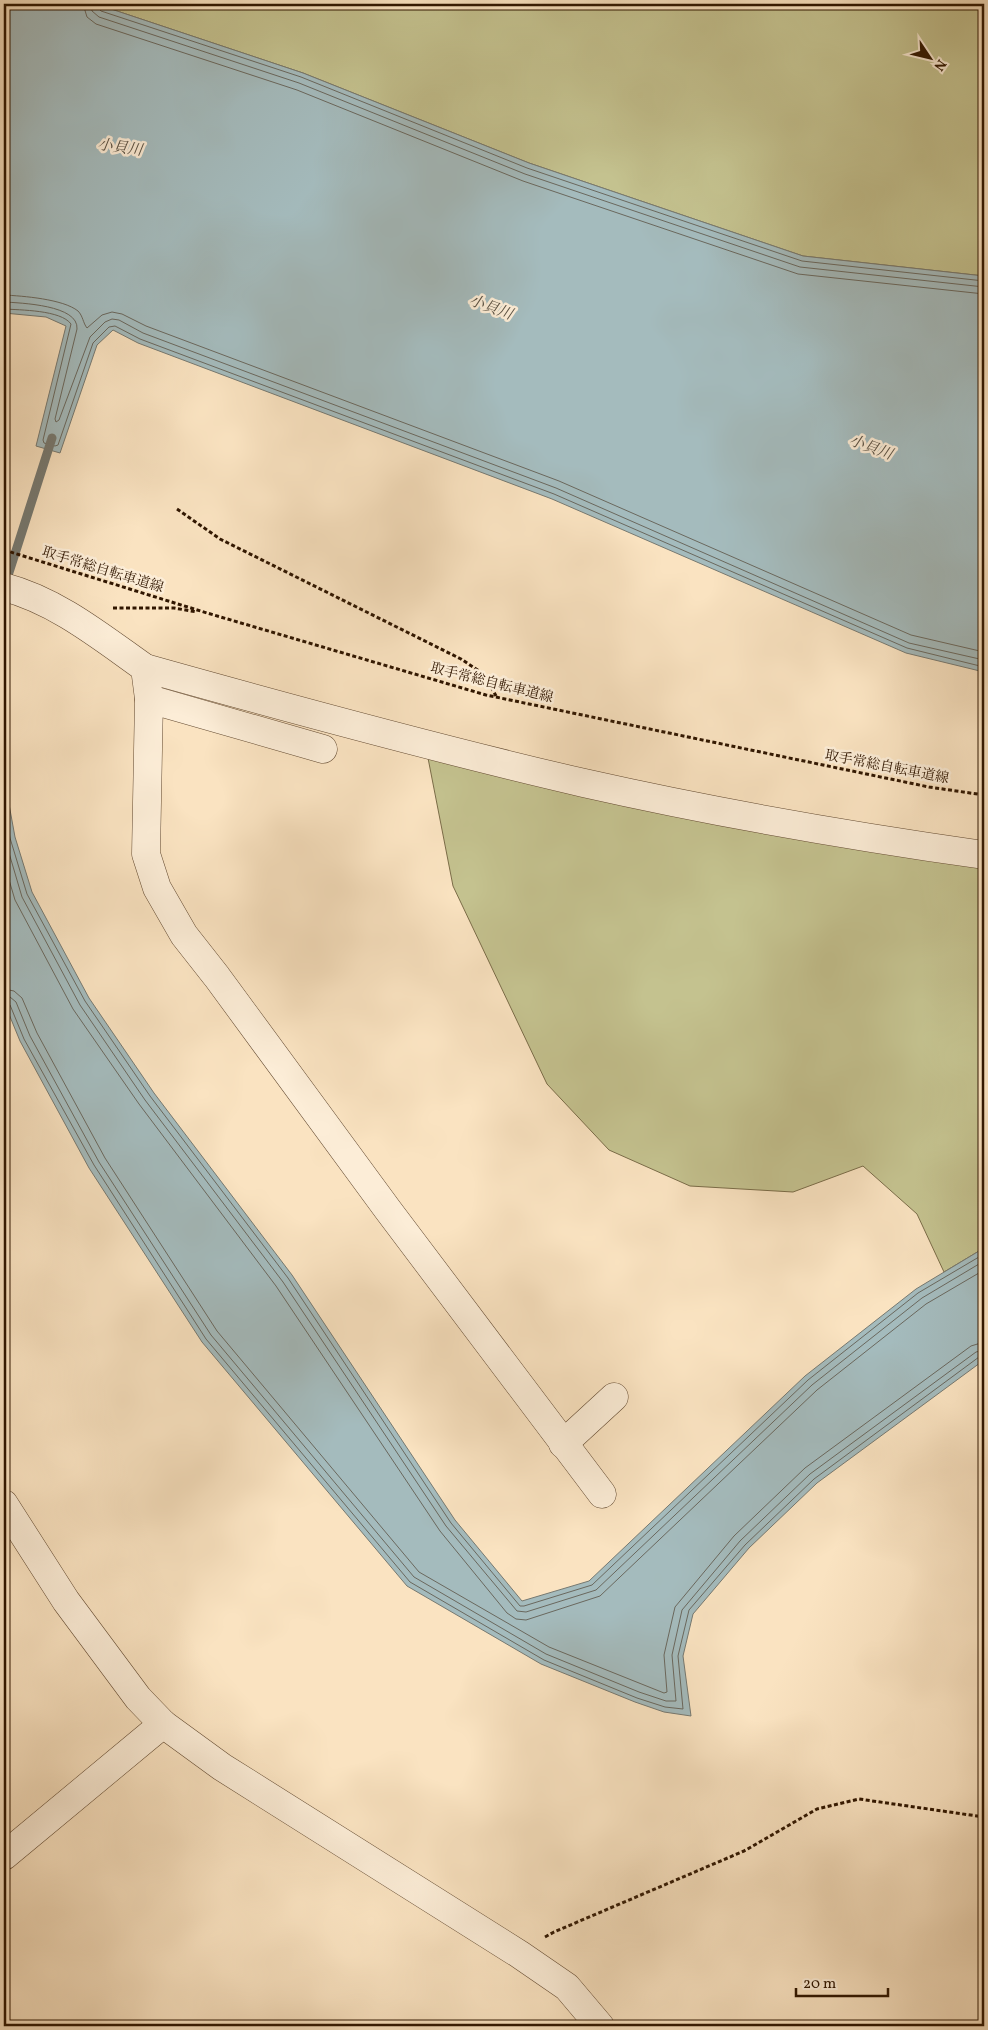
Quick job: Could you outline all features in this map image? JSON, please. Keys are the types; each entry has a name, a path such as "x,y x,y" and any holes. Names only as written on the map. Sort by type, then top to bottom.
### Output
{"street":[{"path":"4,587 19,591 64,612 145,668 369,730 585,783 835,833 984,855"},
{"path":"145,668 149,699 146,854 157,888 184,935 218,977 602,1494"},
{"path":"149,699 323,749"},
{"path":"563,1444 614,1397"},
{"path":"4,1504 66,1600 138,1698 163,1724 222,1767 519,1954 567,1987 600,2026"},
{"path":"4,1856 163,1724"}],"path":[{"path":"177,509 220,539 461,660 485,676 496,697"},
{"name":"取手常総自転車道線","path":"4,550 207,613 496,697 929,787 984,794"},
{"path":"106,608 174,608 207,613"},
{"path":"519,1954 554,1932 744,1851 818,1809 859,1799 984,1817"}],"shaded area":[{"path":"96,4 984,4 984,276 803,256 529,163 303,73"},
{"path":"428,758 984,867 984,1248 944,1272 917,1214 863,1166 793,1192 690,1186 609,1150 547,1084 453,886"}],"water":[{"name":"小貝川","path":"4,4 96,4 303,73 529,163 803,256 984,276 984,672 906,653 552,499 138,343 113,330 97,345 60,453 36,446 66,326 46,317 4,313"},
{"path":"4,777 15,837 32,892 89,998 154,1093 292,1275 455,1520 522,1601 589,1581 805,1376 916,1289 984,1248 984,1360 817,1483 749,1548 693,1614 683,1656 691,1716 664,1712 635,1702 541,1664 407,1586 202,1342 89,1168 20,1041 4,1002"}],"waterway":[{"path":"5,585 52,438"}]}
